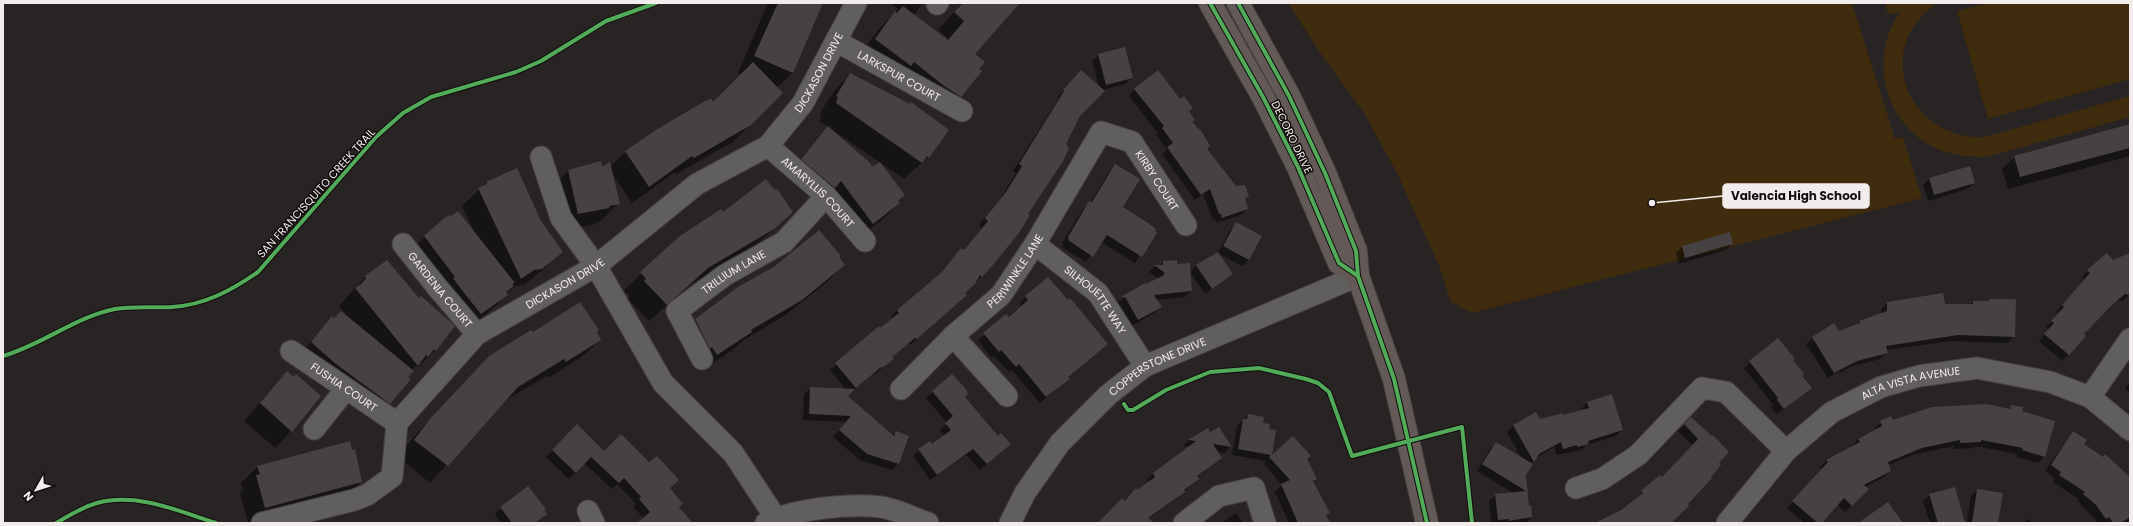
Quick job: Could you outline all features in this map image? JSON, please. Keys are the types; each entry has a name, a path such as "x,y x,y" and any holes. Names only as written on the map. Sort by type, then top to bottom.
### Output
{"main road":[{"name":"DECORO DRIVE","path":"1210,3 1259,90 1295,160 1339,263 1358,276"},
{"name":"DECORO DRIVE","path":"1238,3 1289,96 1325,173 1356,251 1358,276 1394,379 1427,523"}],"street":[{"name":"DICKASON DRIVE","path":"397,423 477,334 596,266 697,184 768,146 803,103 856,3"},
{"name":"LARKSPUR COURT","path":"836,41 962,111"},
{"name":"KIRBY COURT","path":"1101,132 1132,142 1186,225"},
{"name":"PERIWINKLE LANE","path":"901,389 953,336 1001,295 1035,244 1101,132"},
{"name":"AMARYLLIS COURT","path":"768,146 826,196 865,241"},
{"path":"541,157 561,218 596,266 664,383 733,453 773,521 826,507 882,507 893,517 928,523"},
{"name":"TRILLIUM LANE","path":"702,359 677,311 725,275 784,242 826,196"},
{"name":"GARDENIA COURT","path":"403,244 437,288 477,334"},
{"name":"SILHOUETTE WAY","path":"1035,244 1098,293 1144,366"},
{"name":"COPPERSTONE DRIVE","path":"1010,523 1025,492 1060,443 1108,395 1144,366 1358,276"},
{"path":"953,336 1007,396"},
{"path":"2090,397 2130,339"},
{"name":"FUSHIA COURT","path":"291,351 397,423"},
{"name":"ALTA VISTA AVENUE","path":"1727,523 1786,452 1832,412 1881,387 1919,376 1977,368 2050,382 2090,397 2130,430"},
{"path":"1576,488 1602,479 1638,456 1702,388 1726,392 1786,452"},
{"path":"314,429 346,389"},
{"path":"262,523 354,500 392,477 397,423"},
{"path":"1184,523 1219,496 1254,488 1265,523"}],"shaded area":[{"path":"1288,3 1852,3 1895,139 1903,137 1922,198 1471,313 1450,301 1441,270 1397,173 1364,113 1319,51"},
{"path":"1885,3 1938,3 1918,21 1906,43 1903,65 1907,88 1918,108 1935,124 1958,134 1985,137 2130,96 2130,117 1986,157 1960,155 1935,148 1918,137 1904,123 1893,106 1886,88 1884,69 1885,49 1890,30 1900,12 1888,14"},
{"path":"1987,3 2130,3 2130,79 1988,119 1957,11"}],"building":[{"path":"778,3 823,3 793,73 754,56"},
{"path":"963,3 1020,3 975,54 985,62 979,69 982,71 961,97 944,86 914,62 911,66 875,39 895,11 897,13 903,6 948,40 964,21 954,12"},
{"path":"1125,47 1133,78 1106,85 1098,54"},
{"path":"753,62 783,93 751,125 694,158 692,156 649,187 625,151 656,130 698,105 711,98 713,102"},
{"path":"1081,70 1105,91 1080,116 1066,144 1069,148 1063,161 1028,214 1030,215 1019,233 982,277 980,275 975,284 965,293 967,295 917,339 915,338 892,357 894,359 882,368 881,367 856,388 835,363 879,326 880,328 899,313 897,310 941,273 961,248 964,250 988,221 985,218 1006,192 1022,166 1019,164 1064,91 1063,90"},
{"path":"1158,70 1180,99 1184,96 1193,108 1189,111 1195,120 1192,122 1202,132 1210,146 1207,149 1236,186 1245,185 1249,197 1245,198 1248,209 1222,218 1221,214 1219,214 1210,189 1201,195 1167,147 1173,143 1162,128 1164,126 1134,89"},
{"path":"850,73 910,104 911,102 949,130 929,158 927,156 922,163 836,103 838,97 836,96"},
{"path":"2130,124 2130,148 2020,177 2014,156"},
{"path":"828,126 870,163 872,167 880,162 905,195 898,201 900,203 873,224 841,181 835,188 801,159"},
{"path":"601,161 602,167 610,162 620,204 609,206 610,208 578,214 568,170"},
{"path":"1115,164 1140,179 1123,207 1156,229 1155,231 1157,233 1142,257 1107,235 1093,257 1068,240 1068,237 1089,201 1092,202"},
{"path":"1970,166 1975,183 1934,195 1929,178"},
{"path":"517,168 541,221 563,252 542,269 534,270 521,279 478,188 487,184 486,182"},
{"path":"766,179 771,186 776,190 777,189 793,212 774,229 708,268 667,305 644,281 646,279 640,272 680,236 721,209 723,212"},
{"path":"458,211 515,283 512,284 514,286 506,292 508,295 481,314 461,289 453,278 455,277 424,236 444,218 450,215 451,216"},
{"path":"1236,222 1262,236 1249,260 1223,246"},
{"path":"819,230 841,256 839,257 845,265 802,300 751,330 752,332 717,355 712,347 710,349 695,319 738,287 775,266"},
{"path":"1730,232 1733,244 1685,258 1682,246"},
{"path":"1218,252 1233,274 1212,289 1196,265"},
{"path":"2107,253 2113,260 2130,253 2130,295 2125,294 2112,305 2084,334 2086,336 2069,355 2044,334 2054,323 2051,321 2064,307 2062,305 2090,273 2087,270"},
{"path":"387,260 419,298 421,296 455,326 436,351 434,349 428,357 426,355 418,366 355,288 362,283 366,278 365,276"},
{"path":"1177,260 1177,264 1190,263 1192,291 1154,295 1162,307 1138,320 1125,297 1121,297 1145,283 1146,284 1164,275 1164,272 1154,265 1163,265 1163,261"},
{"path":"1048,277 1068,300 1070,298 1108,344 1068,377 1070,379 1046,397 1019,364 1016,367 1001,350 999,352 983,333 1006,314 1009,317 1028,300 1025,296"},
{"path":"1943,293 1945,304 1973,304 1973,301 1989,301 1989,299 2016,299 2015,337 1958,335 1886,346 1888,353 1857,361 1834,373 1812,337 1834,323 1839,331 1860,323 1859,321 1887,311 1887,302"},
{"path":"580,302 599,330 597,332 601,340 566,362 564,359 518,387 448,466 414,440 430,419 489,356 531,330 533,332"},
{"path":"341,311 414,371 408,377 411,379 390,404 336,364 311,342 332,316 334,318"},
{"path":"1778,338 1795,359 1793,360 1804,374 1802,376 1812,388 1784,409 1777,400 1778,398 1749,361"},
{"path":"287,371 294,377 296,374 321,396 292,432 260,403"},
{"path":"952,374 966,389 968,394 965,397 998,436 1001,433 1011,444 987,464 973,449 937,475 918,449 930,441 932,444 951,430 945,423 953,416 932,391"},
{"path":"810,387 855,389 848,396 872,417 894,436 896,431 909,436 899,464 867,454 839,430 851,416 809,414"},
{"path":"1612,394 1623,430 1588,441 1589,444 1577,447 1577,445 1563,449 1561,442 1539,454 1534,462 1513,425 1536,412 1540,419 1589,408 1587,402"},
{"path":"1986,404 2010,409 2011,405 2023,407 2022,411 2055,421 2045,457 2022,450 2023,448 1981,440 1981,442 1960,443 1960,440 1922,448 1888,462 1891,471 1864,485 1869,489 1852,506 1844,498 1822,523 1818,523 1792,501 1828,462 1826,460 1860,442 1858,439 1882,426 1880,421 1891,416 1893,420 1932,407"},
{"path":"1248,414 1264,417 1263,423 1270,424 1269,429 1276,430 1272,455 1293,436 1311,456 1307,459 1317,479 1313,481 1330,513 1326,515 1330,523 1298,523 1281,484 1290,480 1269,457 1271,455 1238,449 1243,419 1247,419"},
{"path":"1691,417 1712,436 1713,435 1729,452 1719,463 1721,465 1711,477 1712,478 1688,504 1689,506 1671,523 1595,523 1621,510 1643,493 1641,491 1660,475 1662,477 1698,439 1684,424"},
{"path":"577,424 604,451 621,434 649,462 657,456 679,480 670,488 683,504 679,507 693,523 637,523 650,512 639,499 641,497 624,478 619,483 591,457 576,473 552,450"},
{"path":"1219,427 1232,447 1213,444 1222,458 1197,476 1199,479 1184,490 1185,492 1148,518 1154,523 1098,523 1122,498 1125,501 1136,488 1137,490 1155,477 1153,473 1196,441 1188,440 1208,428 1210,432"},
{"path":"2073,431 2087,440 2084,444 2103,457 2105,454 2130,477 2130,517 2121,523 2113,523 2109,517 2106,519 2096,505 2083,494 2085,492 2059,475 2061,472 2051,465"},
{"path":"350,441 352,450 355,449 362,482 265,508 256,475 260,474 257,466"},
{"path":"1496,442 1533,464 1526,475 1529,506 1531,505 1532,517 1509,521 1509,519 1498,520 1495,494 1526,491 1482,464"},
{"path":"528,486 546,509 544,510 547,514 535,523 512,523 500,507"},
{"path":"1955,487 1965,523 1938,523 1929,494"},
{"path":"1977,489 2003,493 1998,523 1972,523"},
{"path":"1888,502 1903,523 1858,523"}],"cycle path":[{"name":"SAN FRANCISQUITO CREEK TRAIL","path":"3,356 31,345 72,324 100,313 122,308 184,306 218,296 258,272 376,137 403,113 431,97 516,72 541,61 606,21 656,3"},
{"path":"1210,3 1263,97 1298,167 1339,263 1358,276"},
{"path":"1238,3 1289,96 1325,173 1356,251 1358,276 1394,379 1427,523"},
{"path":"1124,404 1128,410 1133,410 1166,390 1210,372 1259,368 1318,383 1329,392 1352,456 1462,427 1472,523"},
{"path":"56,523 86,507 112,500 142,501 157,504 216,523"}],"place":[{"name":"Valencia High School","path":"1652,203"}]}
